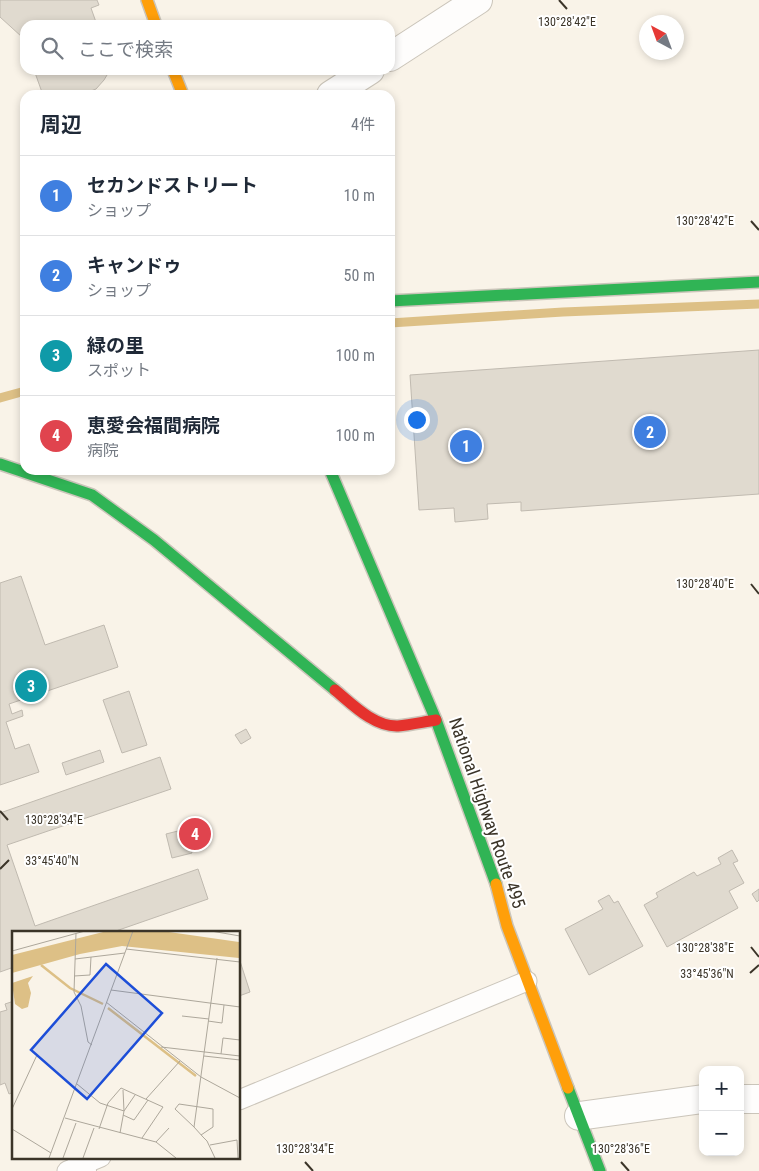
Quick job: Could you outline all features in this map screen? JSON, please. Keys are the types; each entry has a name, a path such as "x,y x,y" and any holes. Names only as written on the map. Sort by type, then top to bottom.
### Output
{"main road":[{"path":"147,0 154,20"},
{"path":"175,75 181,90"},
{"path":"395,301 759,282"},
{"path":"0,464 20,471"},
{"path":"33,475 92,495 154,540 360,710 380,723 396,726 436,720"},
{"name":"National Highway Route 495","path":"332,475 436,720 497,886 507,926 600,1171"}],"street":[{"path":"395,54 478,0"},
{"path":"339,90 362,75"},
{"path":"744,1099 759,1099"},
{"path":"579,1116 699,1100"}],"lane":[{"path":"240,1100 527,981"}],"building":[{"path":"0,0 97,0 99,5 91,8 95,20 20,20 20,35 0,17"},
{"path":"36,75 107,75 94,90 41,90"},
{"path":"759,350 759,494 521,511 521,502 487,504 488,519 455,522 454,508 419,510 410,375"},
{"path":"21,576 45,645 104,625 118,667 9,704 12,714 22,710 23,716 6,722 15,749 29,744 39,772 0,785 0,583"},
{"path":"129,691 147,745 122,753 103,700"},
{"path":"246,729 251,738 241,744 235,735"},
{"path":"100,750 104,762 66,775 62,763"},
{"path":"160,757 171,789 7,845 35,926 198,869 208,899 116,931 12,931 12,968 0,972 0,813"},
{"path":"186,829 192,853 172,858 166,834"},
{"path":"732,850 738,861 733,863 744,883 729,891 738,908 667,947 644,905 658,897 656,893 694,872 697,876 721,864 718,858"},
{"path":"759,889 759,900 757,902 752,894"},
{"path":"609,895 614,903 618,901 643,946 589,975 565,929 603,909 598,901"},
{"path":"240,961 250,992 240,996"},
{"path":"12,1002 12,1093 9,1094 5,1083 0,1085 0,1012 7,1010 5,1004"}],"waterway":[{"path":"395,323 563,312 759,304"},
{"path":"0,398 20,392"}],"traffic: fast":[{"path":"395,301 759,282"},
{"path":"0,464 20,471"},
{"path":"33,475 92,495 154,540 335,690"},
{"path":"332,475 436,720 496,884"},
{"path":"568,1088 600,1171"}],"traffic: slow":[{"path":"147,0 154,20"},
{"path":"175,75 181,90"},
{"path":"496,884 507,926 568,1088"}],"traffic: jam":[{"path":"335,690 364,714 380,723 398,726 436,720"}],"place":[{"name":"キャンドゥ","path":"650,432"},
{"name":"セカンドストリート","path":"466,446"},
{"name":"緑の里","path":"31,686"},
{"name":"恵愛会福間病院","path":"195,834"}]}
